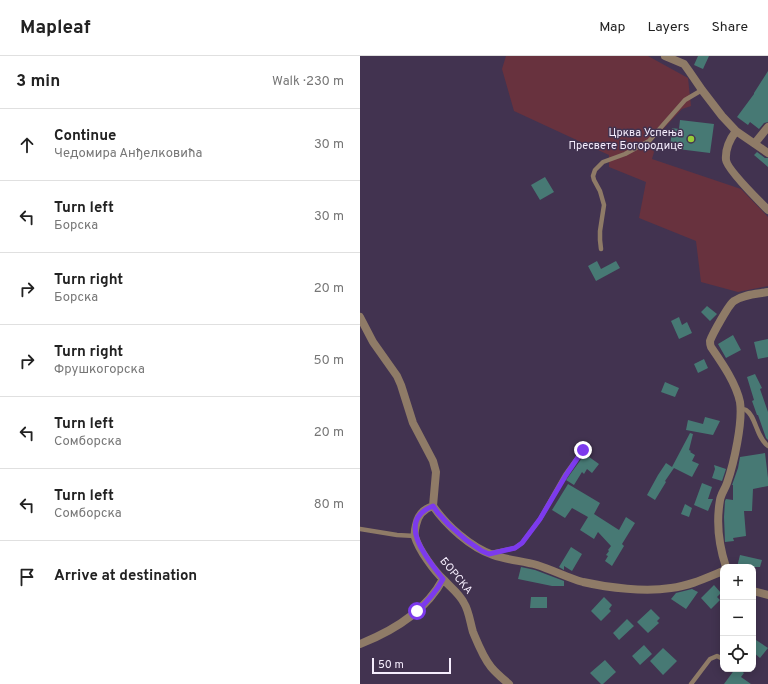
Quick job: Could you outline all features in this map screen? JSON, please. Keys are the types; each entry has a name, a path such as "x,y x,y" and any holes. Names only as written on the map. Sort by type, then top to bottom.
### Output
{"street":[{"path":"665,56 684,64 722,116 736,131 768,153"},
{"path":"755,143 768,127"},
{"path":"736,131 728,147 726,163 768,210"},
{"path":"725,564 719,537 718,514 720,498 727,484 739,433 740,402 737,391 726,370 711,348 710,343 713,335 733,301 745,296 768,292"},
{"path":"360,318 373,342 397,376 413,422 433,461 436,472 433,506 449,525 466,540 482,551 494,556 536,565 582,581 600,585 633,589 671,588 720,572"},
{"path":"415,536 417,519 426,508 433,506"},
{"name":"БОРСКА","path":"415,536 426,556 443,579 459,594 465,604 476,640 485,658 491,667 509,684"},
{"path":"360,644 407,620 426,602 443,579"},
{"path":"756,592 768,595"}],"lane":[{"path":"601,249 600,231 604,205 600,190 594,180 595,170 603,162 625,154 649,141 685,100 702,90"},
{"path":"740,409 747,411 752,416 762,440 768,446"},
{"path":"489,554 515,548 522,543 540,519 566,475 583,450"},
{"path":"360,529 397,535 415,536"},
{"path":"691,684 710,659 717,656 720,658"}],"shaded area":[{"path":"506,56 648,56 688,78 691,106 682,109 650,143 654,152 652,159 741,189 768,217 768,286 738,292 701,282 696,241 639,218 646,182 609,167 609,155 514,111 502,69"}],"building":[{"path":"698,56 709,56 703,69 694,65"},
{"path":"768,71 768,122 764,123 759,129 750,122 748,125 737,117 754,94"},
{"name":"Црква Успења Пресвете Богородице","path":"680,120 714,124 710,153 670,148 672,128 679,129"},
{"path":"757,152 765,158 768,158 768,167 754,155"},
{"path":"545,177 554,192 540,200 531,185"},
{"path":"597,261 601,269 616,261 620,268 596,281 588,266"},
{"path":"707,306 717,314 710,321 701,312"},
{"path":"679,317 682,325 687,322 692,333 679,339 671,321"},
{"path":"733,335 741,350 726,358 718,344"},
{"path":"768,339 768,357 758,359 754,342"},
{"path":"704,359 708,368 698,373 694,364"},
{"path":"755,374 762,388 760,389 768,412 768,440 752,401 754,400 747,377"},
{"path":"665,382 679,388 675,397 661,392"},
{"path":"705,417 720,421 713,435 686,430 688,420 703,424"},
{"path":"690,433 693,434 689,450 695,455 692,461 699,464 692,477 674,468 655,500 647,495 666,463 672,467"},
{"path":"765,453 768,486 753,489 752,511 744,511 746,536 733,538 734,541 725,542 725,501 726,499 733,500 732,485 740,457"},
{"path":"585,454 599,464 592,473 587,469 584,474 582,472 574,485 566,480"},
{"path":"714,465 726,469 722,481 712,478 715,469"},
{"path":"702,483 712,487 708,499 713,499 708,511 694,505"},
{"path":"568,484 600,503 594,514 619,530 626,517 635,523 622,544 624,546 612,566 605,561 608,556 606,555 609,551 608,550 611,546 598,532 594,539 580,530 588,517 572,508 565,518 552,510"},
{"path":"685,504 692,508 689,517 681,514"},
{"path":"571,547 582,554 572,571 564,566 564,570 559,567"},
{"path":"740,555 762,560 760,567 756,567 756,564 738,564"},
{"path":"521,567 535,570 564,581 564,586 552,586 518,579"},
{"path":"714,585 720,592 717,597 720,600 711,609 701,598"},
{"path":"692,589 698,592 686,609 671,599 676,593"},
{"path":"531,597 547,597 547,608 530,608"},
{"path":"604,597 612,605 609,609 611,611 601,621 591,611"},
{"path":"651,609 660,618 657,621 659,623 648,633 637,622"},
{"path":"627,619 634,626 619,640 613,633"},
{"path":"756,640 768,648 760,658 756,655"},
{"path":"644,645 652,654 640,665 632,656"},
{"path":"663,648 677,661 663,675 650,661"},
{"path":"605,660 616,672 603,684 601,684 590,673"},
{"path":"733,672 743,672 744,673 741,677 751,684 724,684"}],"place":[{"name":"Црква Успења Пресвете Богородице","path":"691,139"}],"route":[{"path":"417,611 433,594 443,579 432,566 415,536 417,519 426,508 433,506 449,525 466,540 482,551 489,554 515,548 522,543 540,519 566,475 583,450"}]}
